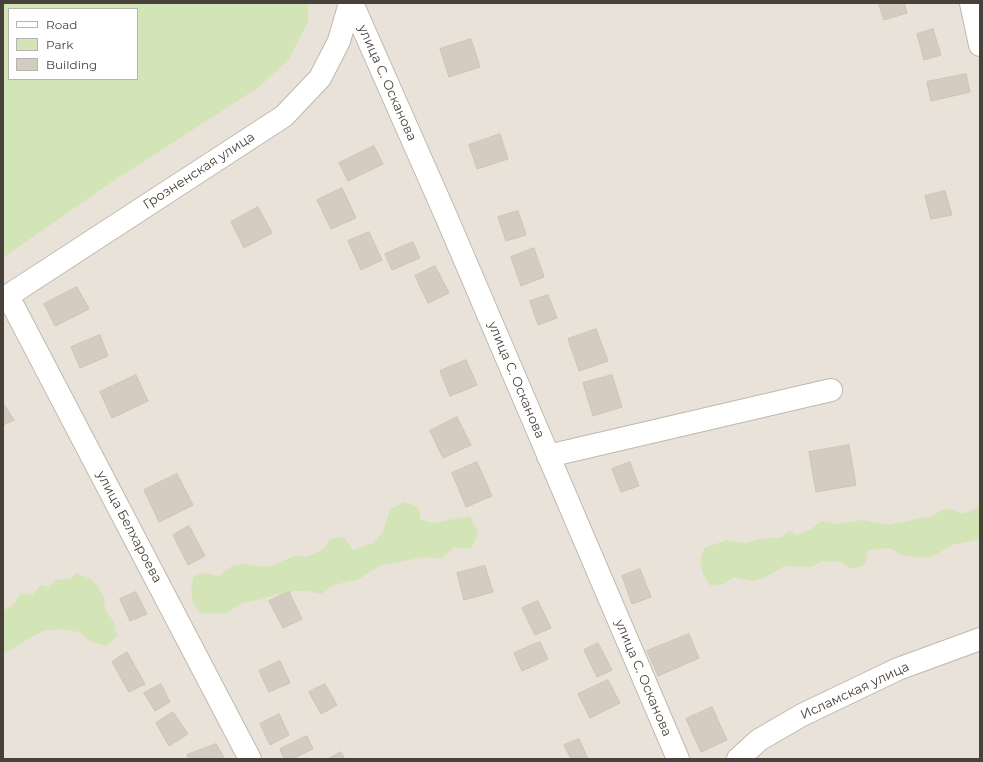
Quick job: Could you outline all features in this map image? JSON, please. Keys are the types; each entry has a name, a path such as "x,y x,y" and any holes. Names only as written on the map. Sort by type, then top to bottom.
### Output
{"street":[{"name":"Грозненская улица","path":"5,298 284,116 320,78 339,41 351,3"},
{"name":"улица С. Осканова","path":"351,3 446,216 678,759"},
{"path":"971,3 980,45"},
{"name":"улица Белхароева","path":"5,298 250,759"},
{"path":"548,456 831,390"},
{"name":"Исламская улица","path":"738,759 760,740 802,715 898,669 980,639"}],"shaded area":[{"path":"309,3 980,3 980,759 3,759 3,258 118,178 308,22"}],"green space":[{"path":"3,3 309,3 308,22 289,59 259,87 118,178 3,258"},
{"path":"404,502 418,507 421,520 433,523 470,516 478,533 471,549 454,547 442,559 424,557 379,566 359,579 334,585 321,594 307,591 293,591 287,597 277,594 267,598 242,603 226,613 202,614 193,603 191,590 194,576 206,573 219,576 232,566 245,564 268,567 294,556 307,557 323,549 330,539 344,537 353,550 374,543 383,531 390,510"},
{"path":"978,507 980,508 980,539 952,545 930,558 903,556 891,548 868,550 865,565 851,569 841,562 823,561 811,567 784,566 764,578 751,581 734,577 724,584 711,586 703,574 700,561 704,548 727,540 745,543 771,538 781,538 789,531 797,535 810,530 822,521 837,524 863,520 887,525 931,516 947,508 963,514"},
{"path":"76,573 91,579 99,588 104,598 105,609 114,622 117,636 106,646 90,641 79,632 59,629 44,631 3,653 3,611 14,604 21,593 32,595 41,585 48,587 56,580 71,578"}],"building":[{"path":"879,3 904,3 907,13 884,20"},
{"path":"933,29 941,55 924,60 917,34"},
{"path":"471,39 480,67 449,77 440,49"},
{"path":"966,74 970,92 931,101 927,82"},
{"path":"500,134 508,159 477,169 469,145"},
{"path":"374,146 383,164 348,181 339,163"},
{"path":"342,188 356,218 331,229 317,200"},
{"path":"945,191 952,215 931,219 925,196"},
{"path":"258,207 272,233 244,248 231,222"},
{"path":"518,211 526,235 506,241 498,217"},
{"path":"369,232 382,260 361,270 348,241"},
{"path":"413,242 420,258 392,270 385,254"},
{"path":"534,248 544,277 521,286 511,257"},
{"path":"435,266 449,293 428,303 415,276"},
{"path":"77,287 89,309 55,326 44,304"},
{"path":"548,295 557,318 538,325 530,301"},
{"path":"596,329 608,361 579,371 568,339"},
{"path":"100,335 108,356 80,368 71,347"},
{"path":"466,360 477,385 450,396 440,371"},
{"path":"136,375 148,401 112,418 100,392"},
{"path":"612,375 622,407 593,416 583,383"},
{"path":"3,403 14,420 3,425"},
{"path":"457,417 471,445 443,458 430,431"},
{"path":"849,445 856,485 816,492 809,452"},
{"path":"477,462 492,496 466,507 452,473"},
{"path":"630,462 639,486 621,492 612,469"},
{"path":"177,474 193,505 159,522 144,490"},
{"path":"189,526 205,556 188,565 173,535"},
{"path":"485,566 493,592 464,600 457,573"},
{"path":"640,569 651,597 632,604 622,576"},
{"path":"136,592 147,614 130,621 120,599"},
{"path":"289,592 302,619 283,628 269,601"},
{"path":"538,601 551,628 535,635 522,608"},
{"path":"689,634 699,658 658,676 647,651"},
{"path":"540,642 548,659 522,671 514,653"},
{"path":"598,643 612,670 597,677 584,650"},
{"path":"127,652 145,684 129,692 112,662"},
{"path":"280,661 290,683 269,692 259,671"},
{"path":"608,680 620,703 590,718 578,694"},
{"path":"161,684 170,702 155,711 144,693"},
{"path":"325,684 337,705 321,714 309,692"},
{"path":"712,707 727,740 701,752 686,719"},
{"path":"173,712 188,734 169,746 156,723"},
{"path":"279,714 289,735 270,745 260,724"},
{"path":"307,736 313,749 292,759 284,759 280,749"},
{"path":"579,739 588,759 571,759 564,745"},
{"path":"216,744 225,759 189,759 187,755"},
{"path":"341,752 345,759 328,759"}]}
